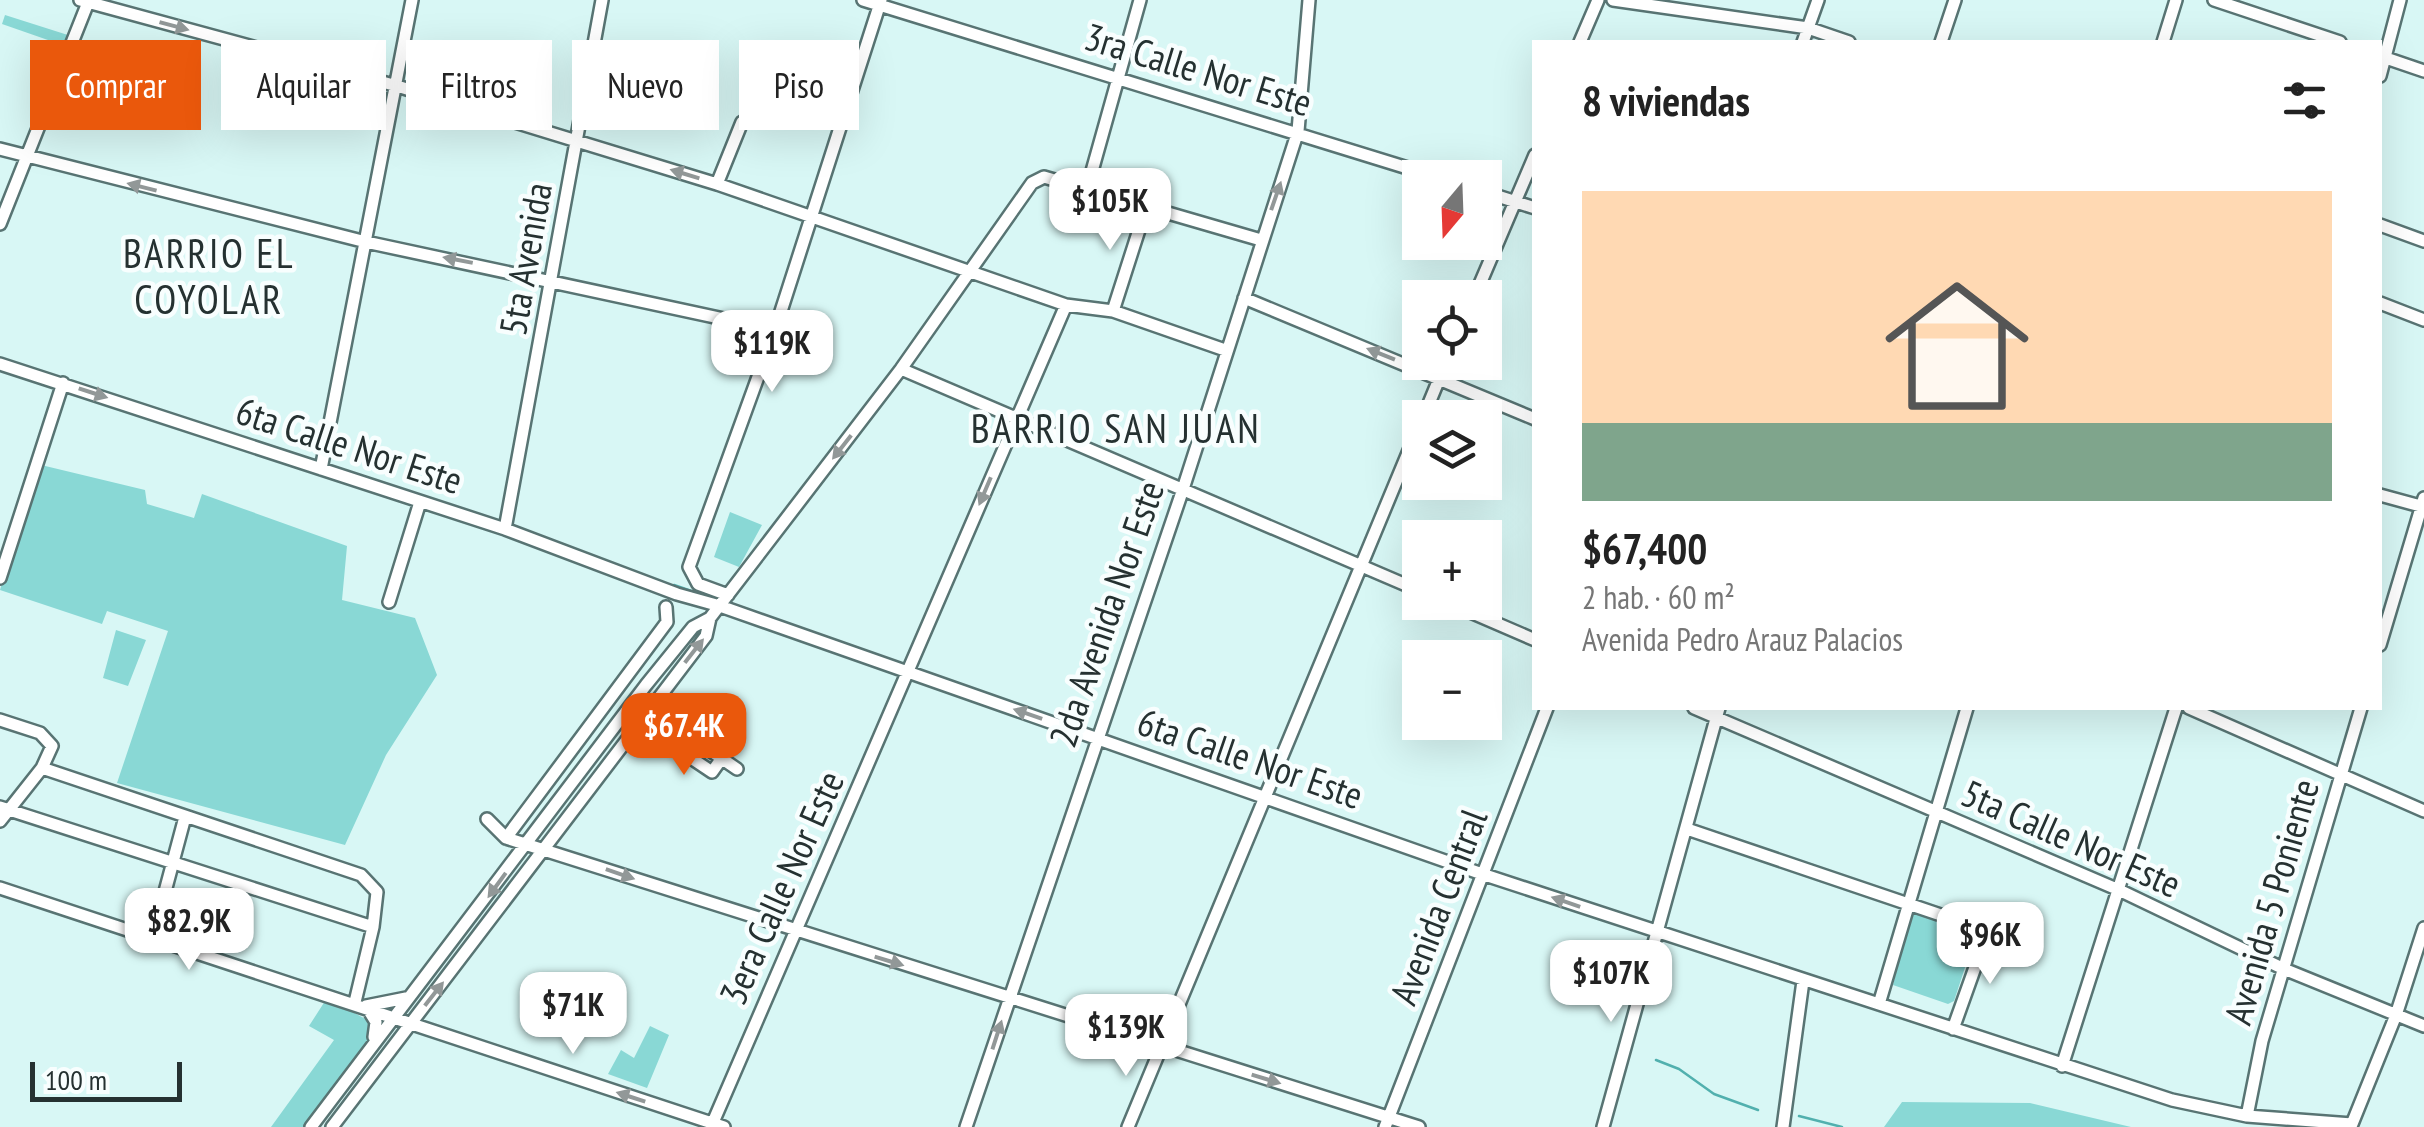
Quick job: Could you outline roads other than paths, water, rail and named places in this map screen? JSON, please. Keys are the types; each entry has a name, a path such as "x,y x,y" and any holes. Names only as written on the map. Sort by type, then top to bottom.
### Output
{"street":[{"path":"321,469 412,0"},
{"name":"5ta Avenida","path":"505,529 554,279 602,0"},
{"name":"3ra Calle Nor Este","path":"863,0 880,2 1402,166"},
{"path":"1087,189 1140,0"},
{"name":"2da Avenida Nor Este","path":"966,1127 1183,489 1298,132 1309,0"},
{"path":"1581,40 1598,0"},
{"path":"1614,0 1808,28 1843,40"},
{"path":"1804,40 1818,0"},
{"path":"1941,40 1955,0"},
{"path":"2163,40 2176,0"},
{"path":"2214,0 2334,40"},
{"path":"2400,0 2383,57 2424,71"},
{"path":"0,224 86,1 397,86 718,184 1066,305 1113,311 1225,350"},
{"path":"724,600 690,576 695,548 775,330 880,2"},
{"path":"718,184 739,130"},
{"path":"0,150 366,242 554,279 775,330"},
{"path":"1482,280 1532,162"},
{"path":"311,1127 646,686 693,627 710,618 724,600 900,369 1037,178 1261,240"},
{"path":"1502,197 1532,207"},
{"path":"1113,311 1146,208"},
{"path":"2382,226 2424,240"},
{"path":"1244,298 1402,363"},
{"name":"3era Calle Nor Este","path":"716,1126 1066,305"},
{"path":"2382,305 2424,320"},
{"name":"6ta Calle Nor Este","path":"0,364 505,529 677,594 724,600 908,673 1266,794 1658,934 1879,1004"},
{"path":"900,369 1402,583"},
{"path":"1444,380 1532,418"},
{"path":"0,578 5,542 63,384"},
{"path":"1128,1127 1402,468"},
{"path":"2382,495 2423,504 2382,638"},
{"path":"389,602 420,502"},
{"name":"6ta Calle Nor Este","path":"677,594 710,618"},
{"path":"506,838 668,622 666,607"},
{"path":"332,1127 706,636 710,618"},
{"path":"1489,620 1532,639"},
{"path":"646,686 659,696"},
{"path":"650,709 737,769"},
{"name":"Avenida Central","path":"1387,1122 1546,710"},
{"path":"1966,710 1879,1004 2172,1100 2247,1116 2352,1124 2396,1016 2424,928"},
{"path":"2062,1066 2175,710"},
{"path":"2194,710 2424,812"},
{"name":"Avenida 5 Poniente","path":"2247,1116 2262,1041 2360,710"},
{"path":"1602,1127 1718,712"},
{"name":"5ta Calle Nor Este","path":"1718,712 1936,813 2119,890 2284,969 2424,1026"},
{"path":"0,720 50,740 51,752 42,768 2,812 373,927"},
{"path":"639,724 712,772 722,758"},
{"path":"594,753 608,764"},
{"path":"42,768 361,875 377,892 360,1004"},
{"path":"152,940 186,817"},
{"path":"486,819 506,838 1162,1046 1387,1122 1420,1127"},
{"path":"1687,829 1988,931 1953,1029"},
{"path":"0,888 360,1004 409,1026 716,1126"},
{"path":"473,918 485,928"},
{"path":"1783,1127 1803,981"},
{"path":"360,1004 398,1002 410,996"},
{"path":"360,1004 376,1022 370,1047"}],"waterway":[{"path":"674,585 706,596"},
{"path":"1656,1060 1679,1069 1714,1094 1758,1110"},
{"path":"1799,1116 1842,1127"}],"district":[{"name":"BARRIO EL COYOLAR","path":"209,277"},
{"name":"BARRIO SAN JUAN","path":"1116,429"}]}
